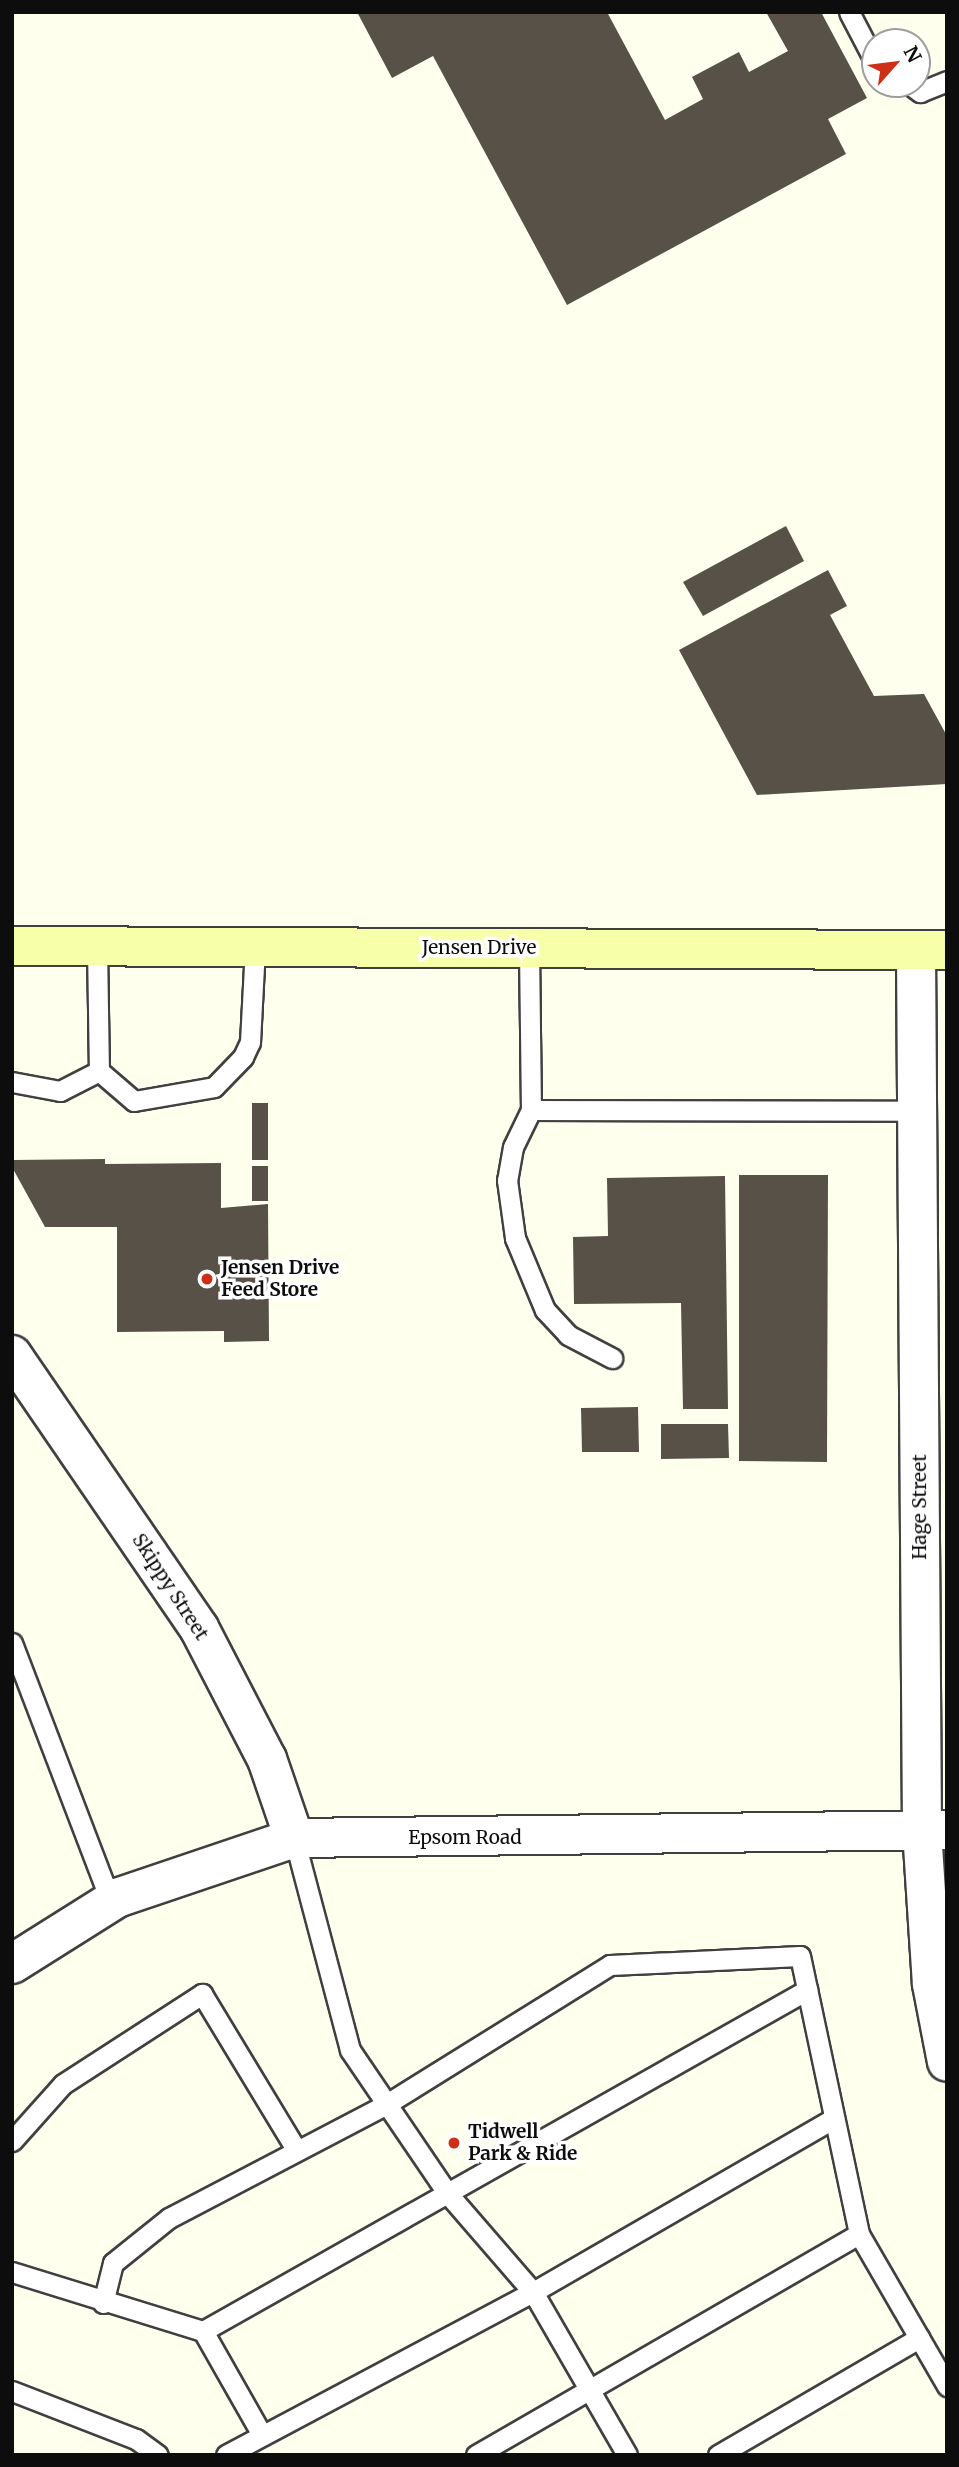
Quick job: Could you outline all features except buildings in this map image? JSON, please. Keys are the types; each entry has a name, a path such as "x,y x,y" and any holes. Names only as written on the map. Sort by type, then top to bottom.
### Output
{"main road":[{"name":"Jensen Drive","path":"12,946 932,950"}],"street":[{"name":"Hage Street","path":"932,950 918,1111 934,1830 932,1984 947,2062"},
{"name":"Skippy Street","path":"12,1355 199,1628 267,1759 294,1838"},
{"name":"Epsom Road","path":"12,1964 111,1902 294,1838 934,1830"}],"lane":[{"path":"849,12 861,35"},
{"path":"96,946 99,1071 134,1101 214,1087 250,1042 255,947"},
{"path":"529,948 531,1110 507,1180 515,1238 545,1310 568,1335 612,1358"},
{"path":"12,1082 60,1091 99,1071"},
{"path":"531,1110 918,1111"},
{"path":"12,1643 111,1902"},
{"path":"294,1838 350,2050 385,2105 449,2194 533,2292 627,2455"},
{"path":"103,2303 113,2263 169,2218 296,2149 385,2105 610,1965 800,1956 831,2120 859,2234 947,2386"},
{"path":"12,2272 103,2303 203,2331 807,1990"},
{"path":"12,2141 63,2084 202,1994 296,2149"},
{"path":"226,2455 533,2292 831,2120"},
{"path":"476,2455 859,2234"},
{"path":"203,2331 262,2435"},
{"path":"718,2455 919,2338"},
{"path":"12,2391 136,2439 158,2455"}],"place":[{"name":"Jensen Drive Feed Store","path":"207,1279"},
{"name":"Tidwell Park & Ride","path":"454,2143"}]}
